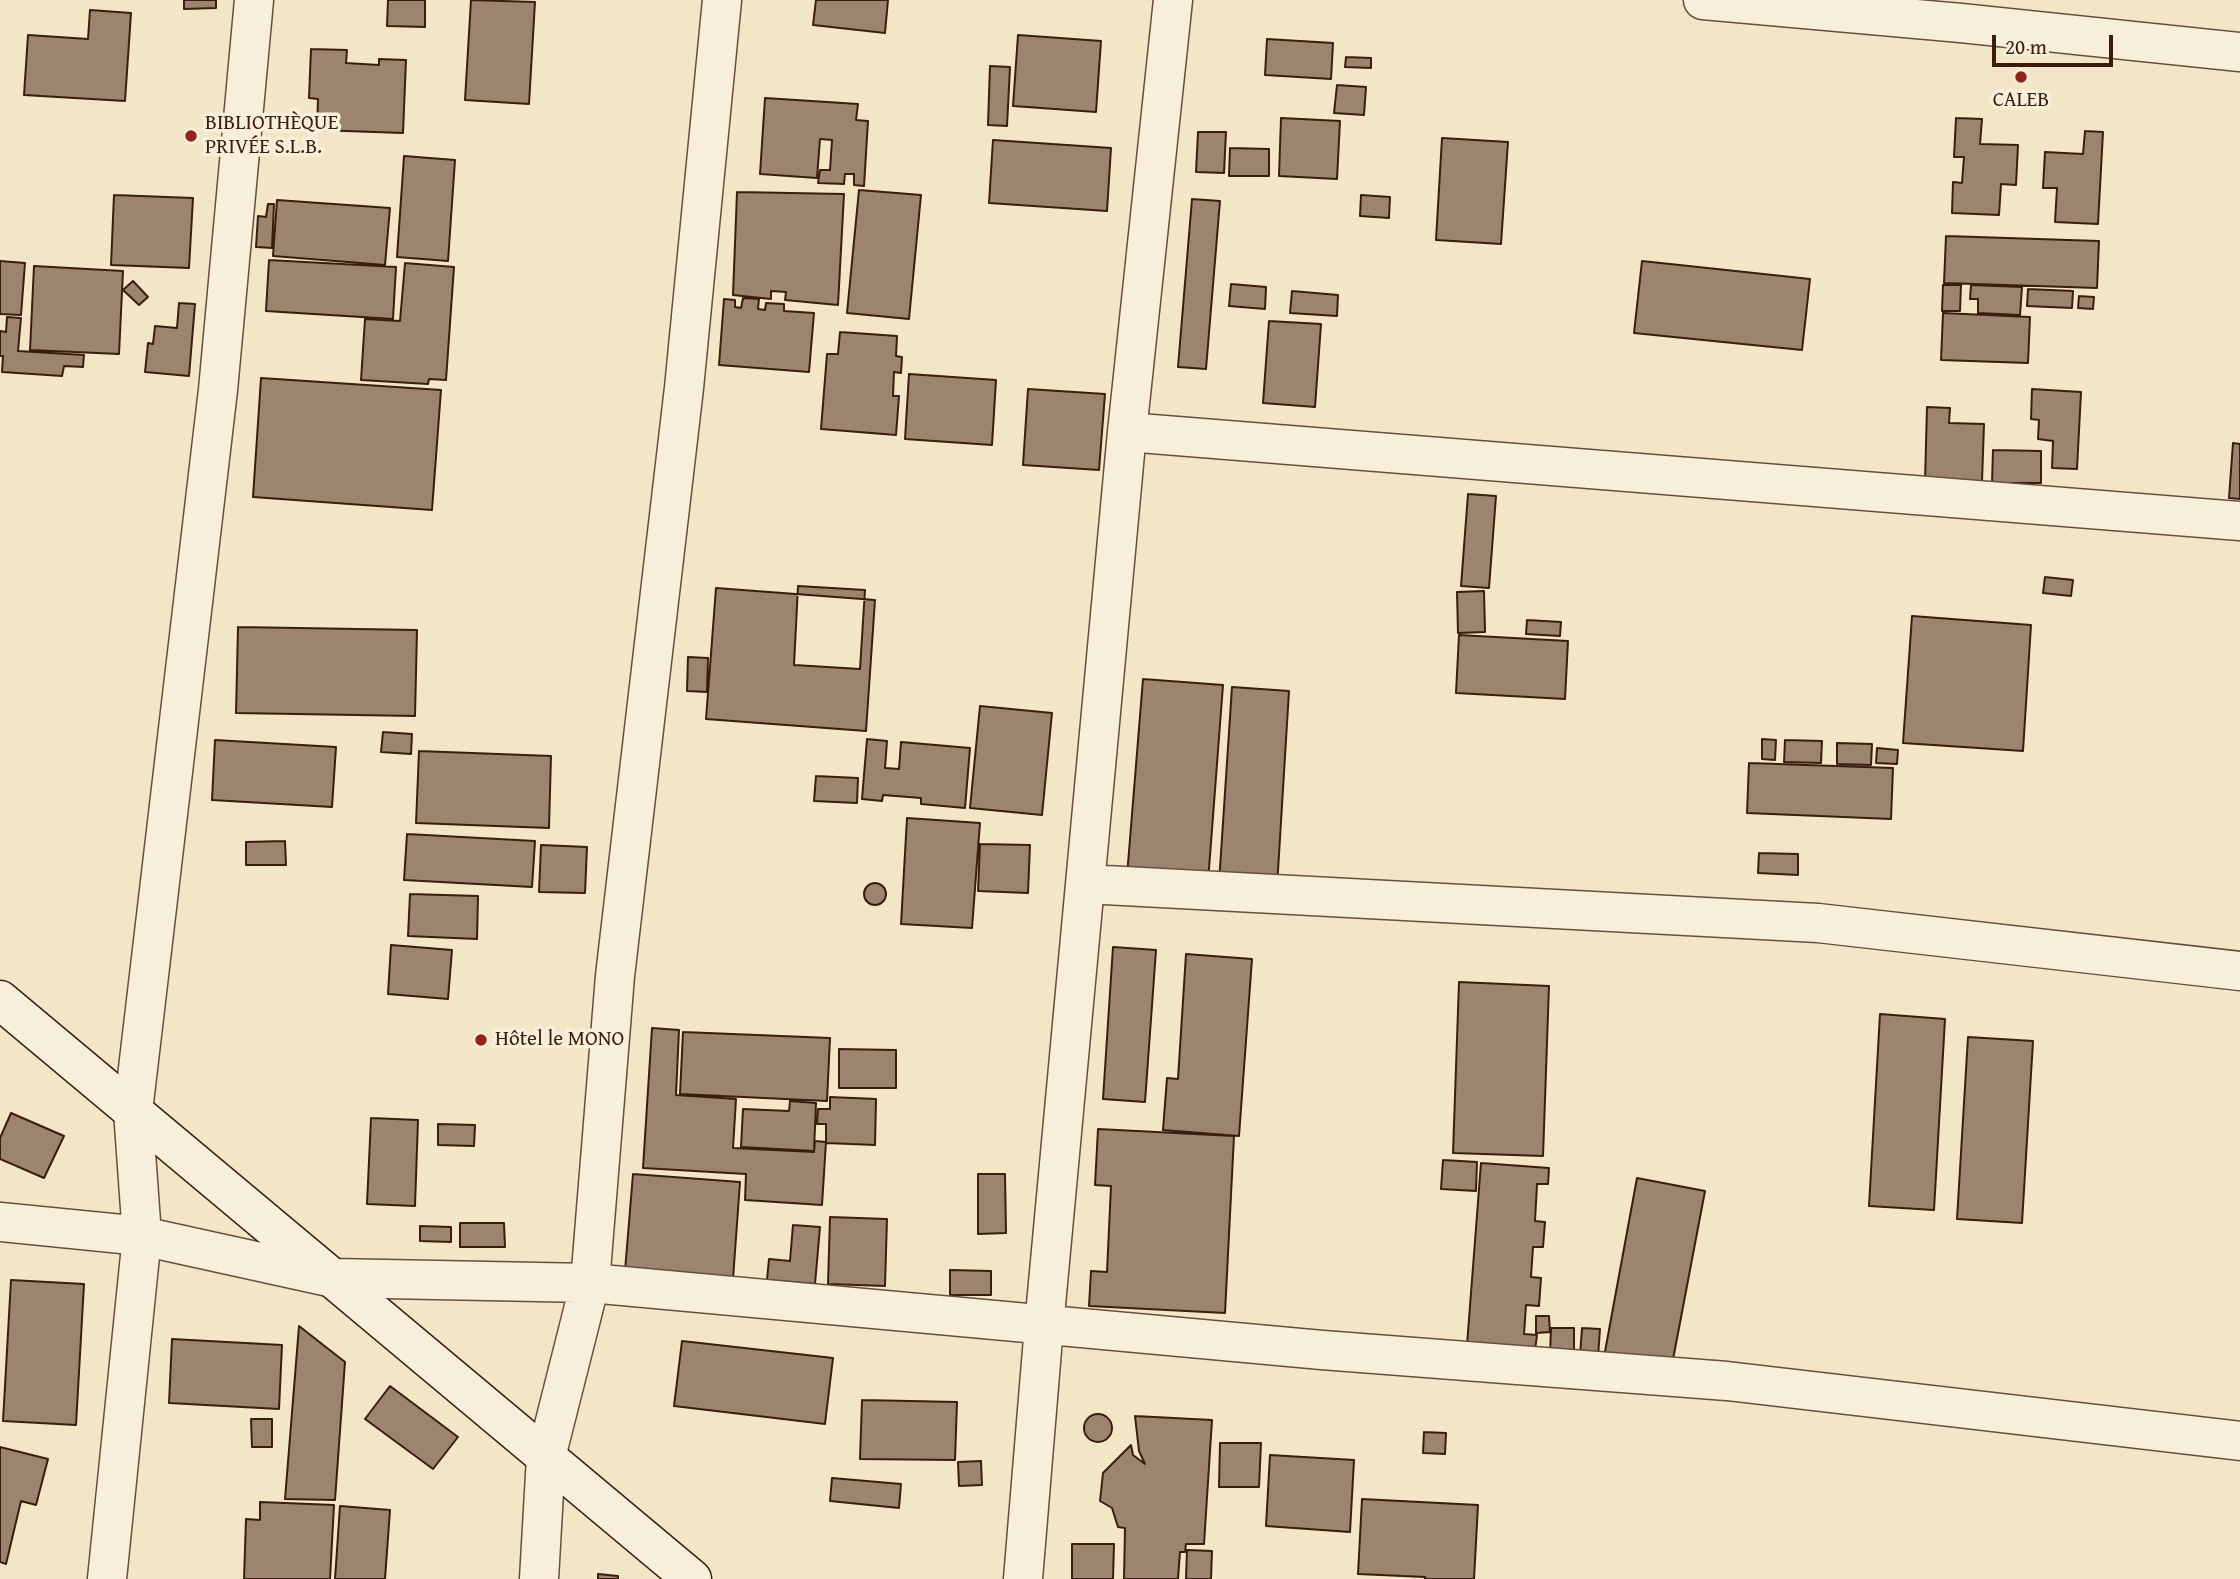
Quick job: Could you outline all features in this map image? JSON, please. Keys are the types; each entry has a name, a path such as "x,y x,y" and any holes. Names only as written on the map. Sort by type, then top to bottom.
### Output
{"street":[{"path":"107,1579 142,1236 133,1111 218,390 254,0"},
{"path":"539,1579 546,1457 590,1283 615,976 684,388 722,0"},
{"path":"1023,1579 1127,432 1173,0"},
{"path":"1703,0 2240,52"},
{"path":"1127,432 2240,521"},
{"path":"1086,884 1818,923 2240,971"},
{"path":"0,1000 692,1579"},
{"path":"0,1222 142,1236 333,1278 590,1283 1322,1350 1727,1381 2240,1441"}],"building":[{"path":"184,0 216,0 216,8 184,9"},
{"path":"388,0 425,0 425,27 387,26"},
{"path":"471,0 535,2 529,104 465,100"},
{"path":"816,0 888,0 885,33 813,25"},
{"path":"90,10 131,13 125,101 24,95 28,35 88,39"},
{"path":"1018,35 1101,41 1096,112 1013,106"},
{"path":"1267,39 1333,43 1331,79 1265,75"},
{"path":"311,49 347,50 346,63 379,65 379,59 406,60 403,133 317,130 318,99 309,98"},
{"path":"1346,57 1371,58 1371,68 1345,67"},
{"path":"990,66 1010,67 1007,126 988,125"},
{"path":"1337,85 1366,87 1364,115 1334,113"},
{"path":"765,98 858,104 856,120 868,121 864,186 854,185 854,174 845,174 844,184 818,183 820,170 830,170 832,140 820,139 817,178 760,174"},
{"path":"1281,118 1340,121 1337,179 1279,176"},
{"path":"1956,118 1982,119 1980,144 2018,145 2016,185 2001,184 1999,215 1952,213 1953,182 1962,183 1964,157 1954,157"},
{"path":"2085,131 2103,132 2098,224 2055,222 2057,188 2043,188 2045,152 2083,154"},
{"path":"1198,132 1226,132 1224,173 1196,172"},
{"path":"1442,138 1508,142 1501,244 1436,240"},
{"path":"993,140 1111,148 1107,211 989,203"},
{"path":"1230,148 1269,149 1269,176 1229,176"},
{"path":"404,156 455,160 448,261 397,257"},
{"path":"859,190 921,195 909,319 847,313"},
{"path":"737,192 844,194 838,305 785,300 786,292 771,291 771,299 733,295"},
{"path":"114,195 193,198 189,268 111,265"},
{"path":"1361,195 1390,197 1389,218 1360,216"},
{"path":"1192,199 1220,201 1206,369 1178,367"},
{"path":"277,200 390,208 385,265 273,256"},
{"path":"268,204 274,204 272,248 256,247 258,216 266,217"},
{"path":"1946,236 2099,241 2097,288 1944,283"},
{"path":"269,260 396,267 393,319 266,311"},
{"path":"0,261 25,263 21,315 0,314"},
{"path":"1642,261 1810,279 1802,350 1634,333"},
{"path":"405,263 454,267 446,380 429,379 428,384 361,380 365,319 400,321"},
{"path":"34,266 123,271 119,354 30,350"},
{"path":"133,281 148,297 139,305 123,290"},
{"path":"1231,284 1266,287 1265,309 1229,306"},
{"path":"1943,285 1961,285 1960,311 1942,311"},
{"path":"1971,285 2022,287 2020,315 1978,313 1978,299 1970,299"},
{"path":"2028,289 2073,291 2072,308 2027,306"},
{"path":"1292,291 1338,295 1337,316 1290,313"},
{"path":"2079,296 2094,297 2093,309 2078,308"},
{"path":"743,298 759,299 758,309 765,310 766,303 784,304 784,311 814,313 809,372 719,365 724,299 735,300 735,307 741,308"},
{"path":"179,303 195,304 189,376 145,372 148,343 153,344 155,326 177,328"},
{"path":"1943,313 2030,317 2028,363 1941,360"},
{"path":"7,317 21,318 18,351 84,355 83,367 64,366 62,376 2,372 0,331 6,332"},
{"path":"1269,321 1321,324 1315,407 1263,403"},
{"path":"840,332 897,336 896,356 902,357 901,373 894,372 893,396 899,396 896,435 821,429 827,354 838,354"},
{"path":"909,374 996,380 992,445 905,439"},
{"path":"261,378 441,390 432,510 253,497"},
{"path":"1028,389 1105,394 1099,470 1023,465"},
{"path":"2032,389 2081,392 2077,469 2052,468 2053,441 2038,439 2039,420 2031,419"},
{"path":"1927,407 1950,408 1949,423 1984,424 1982,482 1925,481"},
{"path":"2233,443 2240,444 2240,499 2229,498"},
{"path":"1993,450 2041,451 2041,483 1992,483"},
{"path":"1468,494 1496,496 1489,588 1461,586"},
{"path":"2045,577 2073,580 2071,596 2043,593"},
{"path":"798,586 865,590 860,669 794,665"},
{"path":"716,588 875,600 866,731 706,719"},
{"path":"1484,591 1485,632 1458,633 1457,592"},
{"path":"1912,616 2031,625 2023,751 1903,743"},
{"path":"1527,620 1561,622 1560,636 1526,634"},
{"path":"238,627 417,630 415,716 236,713"},
{"path":"1459,635 1568,641 1565,699 1456,693"},
{"path":"688,657 708,658 707,692 687,691"},
{"path":"1143,679 1223,685 1208,882 1127,876"},
{"path":"1232,687 1289,691 1277,887 1219,883"},
{"path":"980,706 1052,713 1042,815 970,808"},
{"path":"383,732 412,734 411,754 381,752"},
{"path":"867,739 887,741 885,768 899,769 901,742 970,748 965,808 921,804 921,798 883,795 882,801 862,799"},
{"path":"1762,739 1776,740 1775,760 1762,759"},
{"path":"215,740 336,747 332,807 212,800"},
{"path":"1785,740 1822,741 1821,763 1784,762"},
{"path":"1837,743 1872,744 1871,765 1837,764"},
{"path":"1877,748 1898,750 1897,764 1876,763"},
{"path":"419,751 551,756 549,828 416,823"},
{"path":"1749,763 1893,768 1891,819 1747,813"},
{"path":"816,776 858,778 857,803 814,801"},
{"path":"907,818 980,823 972,928 901,924"},
{"path":"407,834 535,841 532,887 404,880"},
{"path":"285,841 286,865 246,865 246,842"},
{"path":"980,844 1030,845 1028,893 978,891"},
{"path":"541,845 587,847 585,893 539,892"},
{"path":"1759,853 1798,854 1798,875 1758,873"},
{"path":"875,883 883,886 886,894 883,902 875,905 867,902 864,894 867,886"},
{"path":"410,894 478,896 477,939 408,936"},
{"path":"391,945 452,950 448,999 388,994"},
{"path":"1113,947 1156,950 1145,1102 1103,1099"},
{"path":"1186,954 1252,959 1239,1136 1163,1130 1167,1078 1178,1079"},
{"path":"1459,982 1549,986 1543,1156 1453,1153"},
{"path":"1880,1014 1945,1019 1934,1210 1869,1206"},
{"path":"652,1028 679,1030 676,1095 736,1099 733,1148 814,1152 815,1141 826,1142 822,1205 745,1200 746,1174 643,1168"},
{"path":"683,1032 830,1038 827,1101 680,1094"},
{"path":"1968,1037 2033,1041 2022,1223 1957,1219"},
{"path":"839,1049 896,1050 896,1088 839,1088"},
{"path":"830,1097 876,1099 875,1145 826,1143 826,1124 817,1124 818,1109 830,1109"},
{"path":"790,1101 816,1103 814,1151 741,1147 743,1109 789,1111"},
{"path":"11,1113 64,1136 44,1178 0,1159 0,1138"},
{"path":"371,1118 418,1120 415,1206 367,1204"},
{"path":"438,1124 475,1125 474,1146 438,1145"},
{"path":"1098,1129 1234,1136 1225,1313 1089,1306 1091,1271 1107,1272 1111,1186 1095,1185"},
{"path":"1443,1160 1477,1162 1476,1191 1441,1189"},
{"path":"1481,1163 1549,1168 1548,1184 1537,1184 1535,1221 1545,1222 1543,1247 1533,1247 1531,1277 1541,1278 1539,1306 1526,1305 1524,1334 1537,1335 1535,1350 1467,1345"},
{"path":"633,1174 740,1182 733,1279 625,1271"},
{"path":"978,1174 1005,1174 1006,1233 978,1234"},
{"path":"1637,1178 1705,1191 1671,1370 1604,1357"},
{"path":"830,1217 887,1219 885,1286 828,1284"},
{"path":"460,1223 504,1223 505,1247 460,1247"},
{"path":"793,1225 820,1227 815,1284 767,1280 769,1259 790,1261"},
{"path":"420,1226 451,1227 451,1242 420,1241"},
{"path":"950,1270 991,1271 991,1295 950,1295"},
{"path":"11,1280 84,1284 76,1425 3,1421"},
{"path":"1536,1316 1549,1316 1550,1332 1536,1333"},
{"path":"299,1326 345,1362 335,1500 285,1499"},
{"path":"1551,1328 1574,1328 1574,1354 1550,1354"},
{"path":"1582,1328 1600,1329 1598,1357 1580,1356"},
{"path":"172,1339 282,1345 279,1409 169,1403"},
{"path":"682,1341 833,1358 825,1424 674,1406"},
{"path":"390,1386 458,1437 433,1469 365,1419"},
{"path":"862,1400 957,1402 955,1460 860,1459"},
{"path":"1098,1414 1108,1418 1112,1428 1108,1438 1098,1442 1088,1438 1084,1428 1088,1418"},
{"path":"1135,1416 1212,1420 1204,1544 1186,1544 1185,1552 1180,1552 1178,1579 1124,1579 1125,1528 1118,1527 1112,1508 1100,1501 1103,1473 1131,1445 1133,1455 1145,1464 1139,1451"},
{"path":"251,1419 272,1419 272,1447 252,1447"},
{"path":"1424,1432 1446,1433 1445,1454 1423,1453"},
{"path":"1220,1443 1261,1443 1259,1487 1219,1487"},
{"path":"0,1447 48,1459 36,1505 21,1501 6,1564 0,1562"},
{"path":"1270,1455 1354,1460 1350,1532 1266,1526"},
{"path":"981,1461 982,1485 959,1486 958,1462"},
{"path":"832,1478 901,1484 899,1508 830,1501"},
{"path":"1362,1499 1478,1505 1474,1579 1425,1579 1358,1574"},
{"path":"260,1502 334,1505 330,1579 244,1579 246,1519 260,1520"},
{"path":"340,1506 390,1510 385,1579 335,1579"},
{"path":"1072,1544 1114,1544 1113,1579 1072,1579"},
{"path":"1187,1550 1212,1551 1211,1579 1186,1579"},
{"path":"598,1574 618,1576 618,1579 598,1579"}],"place":[{"name":"CALEB","path":"2021,77"},
{"name":"BIBLIOTHÈQUE PRIVÉE S.L.B.","path":"191,136"},
{"name":"Hôtel le MONO","path":"481,1040"}]}
